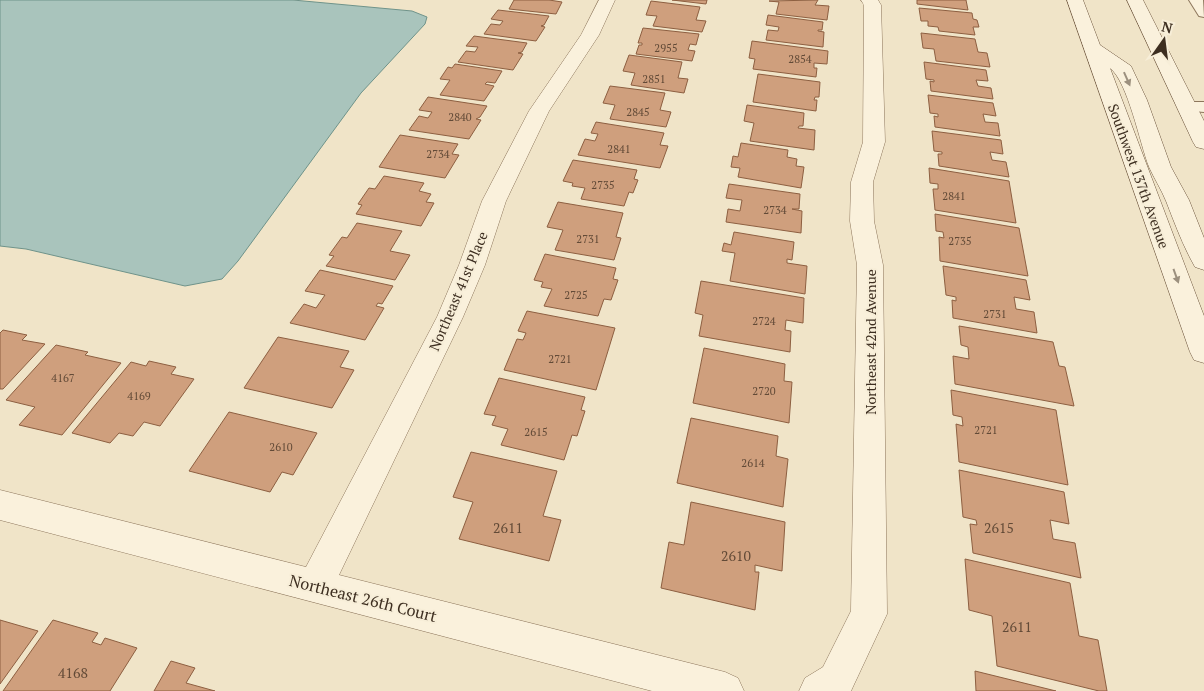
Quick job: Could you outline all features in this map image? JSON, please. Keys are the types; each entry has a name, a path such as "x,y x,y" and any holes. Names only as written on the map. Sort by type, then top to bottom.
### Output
{"street":[{"name":"Northeast 41st Place","path":"315,586 450,317 472,265 494,201 539,111 590,35 607,0"},
{"name":"Northeast 42nd Avenue","path":"827,686 869,614 870,264 862,221 862,182 874,142 873,5 869,0"},
{"name":"Southwest 137th Avenue","path":"1075,0 1204,352"},
{"path":"1135,0 1196,107 1204,142"},
{"path":"1092,47 1124,70 1137,100 1160,167 1204,261"},
{"name":"Northeast 26th Court","path":"0,505 725,691"}],"lane":[{"path":"1196,0 1204,13"}],"water":[{"path":"0,0 293,0 412,11 427,17 425,24 361,93 238,261 222,279 185,286 26,249 0,246"}],"building":[{"path":"514,0 562,2 556,14 509,9"},
{"path":"672,0 707,0 706,4"},
{"path":"818,0 815,5 829,6 827,20 776,14 779,2 769,1"},
{"path":"917,0 966,0 968,10 917,4"},
{"path":"651,1 700,7 696,20 706,21 702,32 653,26 657,16 646,15"},
{"path":"919,8 972,13 973,19 977,20 979,27 973,27 975,35 939,31 938,27 928,26 928,21 921,21"},
{"path":"498,10 549,16 544,25 541,26 545,27 536,41 484,34 491,24 500,25 503,21 491,19"},
{"path":"768,15 823,22 822,30 818,31 824,32 823,47 766,40 768,30 778,31 779,27 766,25"},
{"path":"643,28 699,34 696,45 690,44 688,50 695,51 692,61 636,54 639,45 642,45 642,43 638,43"},
{"path":"921,33 975,39 978,52 987,53 990,67 936,61 934,49 923,48"},
{"path":"474,36 527,43 522,52 518,53 523,54 513,70 458,62 466,51 475,52 478,47 466,46"},
{"path":"752,41 828,51 827,64 814,63 814,68 817,68 816,77 753,69 755,59 749,58"},
{"path":"629,55 682,62 678,78 688,79 684,93 631,85 635,73 623,71"},
{"path":"924,62 986,70 988,81 976,80 978,86 991,88 993,99 931,91 930,81 934,82 934,80 926,79"},
{"path":"455,64 502,71 495,83 487,82 485,84 494,86 484,101 440,95 450,80 440,79 448,67 452,68"},
{"path":"758,74 820,82 819,97 815,97 814,100 817,100 816,111 753,102"},
{"path":"610,86 665,93 660,110 671,112 666,127 610,119 615,105 603,103"},
{"path":"928,95 993,103 996,116 983,114 985,122 998,123 1000,136 935,127 934,116 938,117 938,114 930,113"},
{"path":"428,97 487,106 480,117 476,119 481,120 469,139 409,130 419,116 428,118 432,112 419,110"},
{"path":"747,105 804,113 803,126 798,128 815,130 814,150 750,141 754,123 744,121"},
{"path":"596,122 664,133 660,145 668,146 660,168 578,155 585,139 595,141 598,134 591,133"},
{"path":"932,131 1001,140 1003,154 990,152 992,160 1006,162 1009,177 939,166 938,154 942,154 942,152 934,151"},
{"path":"400,135 458,144 452,154 459,155 445,178 379,167"},
{"path":"741,143 788,150 787,157 797,159 796,166 804,167 801,188 738,177 740,168 731,167 733,156 738,157"},
{"path":"573,160 637,170 634,179 638,180 633,193 629,192 624,206 581,199 585,188 572,186 573,183 563,181"},
{"path":"929,168 1009,181 1016,223 935,210 933,189 938,189 938,184 930,183"},
{"path":"384,176 424,183 419,191 431,194 426,202 434,203 421,226 356,214 362,205 358,204 369,188 375,189"},
{"path":"729,184 800,194 799,209 792,209 802,211 801,233 726,222 728,209 740,211 742,200 726,198"},
{"path":"558,202 623,213 616,237 621,238 614,260 555,250 563,230 547,227"},
{"path":"935,214 1019,228 1028,276 940,261 939,237 944,238 943,232 936,231"},
{"path":"357,223 402,231 390,251 410,255 395,280 326,266 334,256 329,255 342,237 347,238"},
{"path":"734,232 794,242 792,260 787,259 787,263 807,266 805,294 730,281 735,253 722,251 724,243 731,245"},
{"path":"545,254 616,268 613,279 618,280 611,300 604,299 598,316 544,306 552,289 541,287 543,282 534,280"},
{"path":"943,266 1026,280 1030,300 1014,297 1016,309 1034,312 1037,333 953,318 952,300 956,301 956,297 946,295"},
{"path":"320,270 393,286 382,304 378,303 376,306 384,308 365,340 290,323 304,304 316,308 325,295 305,291"},
{"path":"701,281 804,298 803,323 786,320 785,330 791,331 790,352 699,336 703,315 695,313"},
{"path":"527,311 615,328 596,390 504,370 517,339 523,340 526,333 518,331"},
{"path":"959,326 1053,342 1059,366 1065,367 1074,406 955,384 953,356 969,359 968,347 961,345"},
{"path":"3,330 27,335 22,340 45,344 3,389 0,389 0,333"},
{"path":"278,337 349,351 340,367 354,370 332,408 244,388"},
{"path":"56,345 88,352 85,355 121,363 62,435 19,425 35,407 6,400"},
{"path":"704,348 785,364 784,381 792,382 789,423 693,403"},
{"path":"149,361 176,367 171,374 194,379 160,426 144,422 133,436 119,433 110,443 72,433 131,362 146,366"},
{"path":"499,378 585,397 581,410 585,411 577,436 572,435 564,460 501,445 508,429 492,425 496,416 484,414"},
{"path":"951,390 1056,410 1068,485 959,462 956,424 963,426 962,417 953,415"},
{"path":"229,412 317,433 293,475 282,472 270,492 189,471"},
{"path":"691,418 778,436 776,456 788,459 783,507 677,483"},
{"path":"471,452 557,471 543,516 561,520 549,561 459,539 473,502 453,497"},
{"path":"959,470 1064,492 1069,524 1050,520 1053,539 1075,543 1081,578 973,553 970,524 977,525 976,520 963,517"},
{"path":"691,502 785,522 782,571 755,565 755,572 759,572 755,610 661,588 669,542 684,545"},
{"path":"965,559 1070,583 1079,636 1098,640 1107,691 1099,691 997,666 992,616 969,610"},
{"path":"0,620 38,631 0,684"},
{"path":"53,620 98,633 92,642 101,645 105,638 137,648 110,691 3,691"},
{"path":"171,661 195,668 186,683 215,691 154,691"},
{"path":"975,671 1056,691 976,691"}]}
